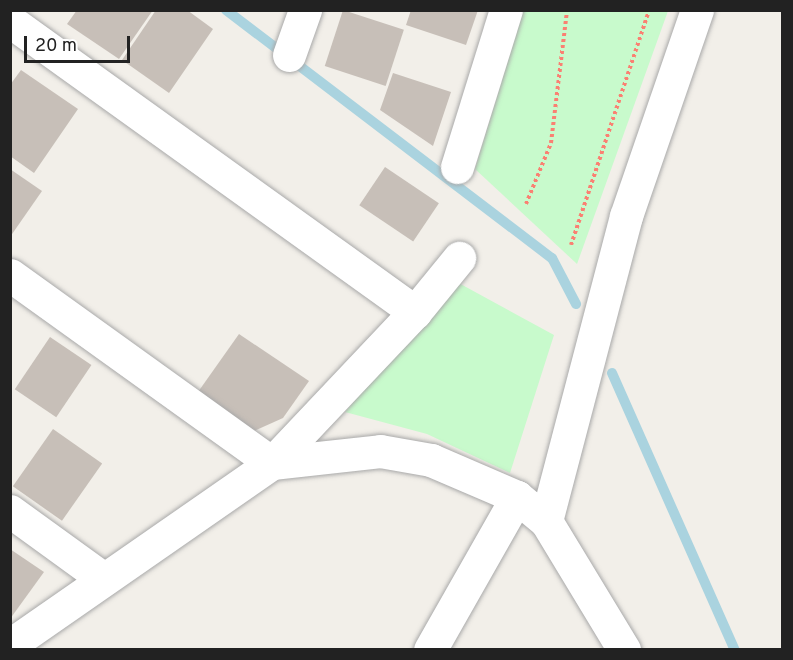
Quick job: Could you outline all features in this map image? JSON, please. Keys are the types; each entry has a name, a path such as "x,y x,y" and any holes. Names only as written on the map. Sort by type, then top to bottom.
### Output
{"street":[{"path":"290,55 305,10"},
{"path":"457,167 506,10"},
{"path":"546,521 626,216 697,10"},
{"path":"10,21 415,312"},
{"path":"10,645 273,463 415,312 459,258"},
{"path":"10,275 273,463 380,451 430,460 517,497 546,521 624,650"},
{"path":"430,650 517,497"},
{"path":"10,512 104,579"}],"path":[{"path":"526,204 551,143 567,10"},
{"path":"571,245 649,10"}],"green space":[{"path":"523,11 668,11 577,264 475,169"},
{"path":"455,281 554,335 510,473 427,434 345,412"}],"building":[{"path":"77,10 153,10 119,59 67,24"},
{"path":"156,10 187,10 213,29 169,93 122,60"},
{"path":"343,10 404,30 386,86 325,66"},
{"path":"411,10 478,10 466,45 406,25"},
{"path":"21,70 78,109 34,173 10,156 10,85"},
{"path":"393,73 451,92 433,146 380,110"},
{"path":"385,167 439,203 413,241 359,205"},
{"path":"10,169 42,191 10,237"},
{"path":"239,334 309,381 283,418 254,431 198,392"},
{"path":"50,337 91,365 56,417 15,389"},
{"path":"53,429 102,463 62,521 13,486"},
{"path":"10,549 44,572 10,619"}],"waterway":[{"path":"226,10 552,258 576,304"},
{"path":"612,373 735,650"}]}
